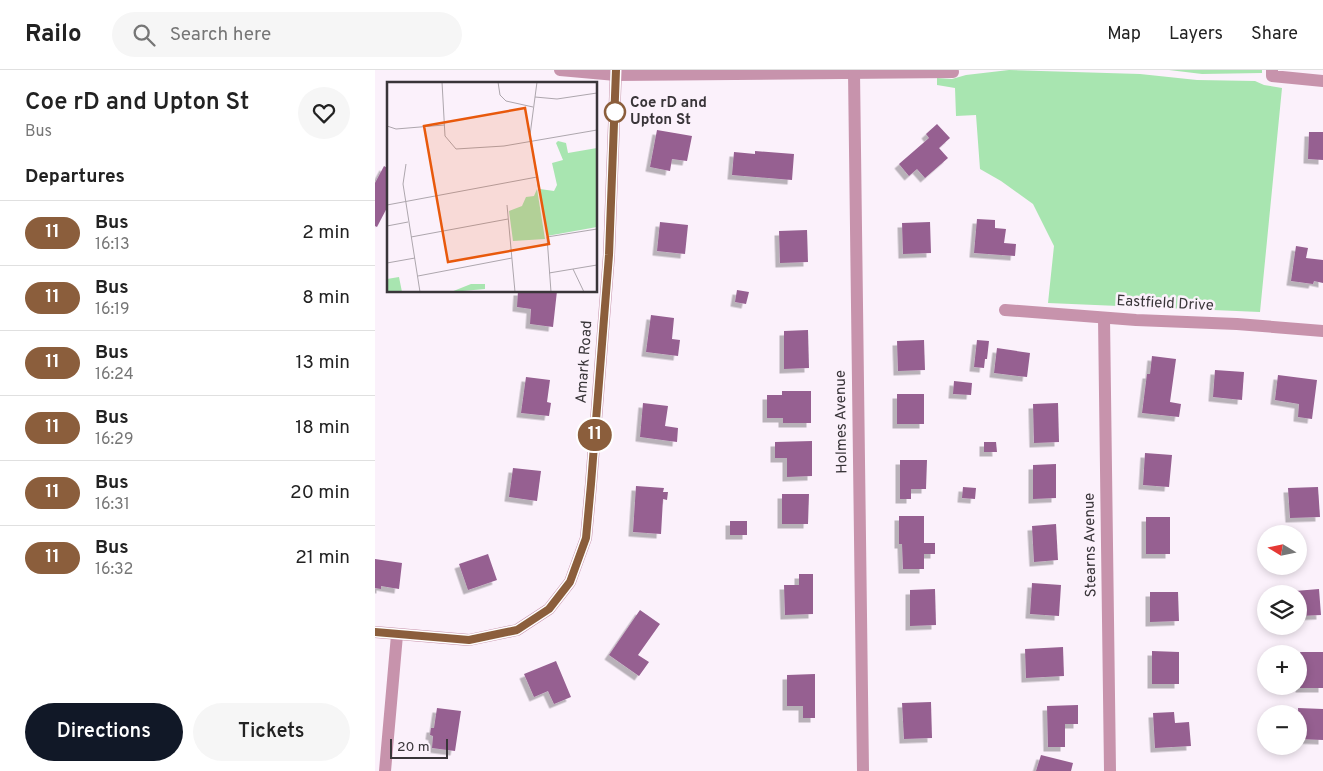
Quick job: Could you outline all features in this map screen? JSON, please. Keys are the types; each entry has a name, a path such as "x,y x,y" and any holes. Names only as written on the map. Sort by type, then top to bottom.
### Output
{"street":[{"path":"561,70 616,72 953,72"},
{"name":"Amark Road","path":"375,632 469,640 517,630 549,609 570,582 586,538 591,484 609,255 616,72"},
{"name":"Holmes Avenue","path":"854,72 863,771"},
{"path":"1272,73 1323,82"},
{"name":"Eastfield Drive","path":"1005,310 1323,331"},
{"name":"Stearns Avenue","path":"1104,318 1110,771"},
{"path":"385,771 397,635"}],"green space":[{"path":"1009,70 1140,74 1197,80 1255,81 1264,85 1282,88 1260,312 1048,303 1054,246 1033,204 1001,181 980,169 976,115 956,116 955,88 937,85 937,78 952,79 966,75"},
{"path":"1169,70 1262,70 1262,73 1202,74"}],"building":[{"path":"937,124 950,138 939,148 948,158 925,178 917,169 909,176 899,164 929,138 926,134"},
{"path":"657,130 692,136 687,161 672,159 670,171 650,167"},
{"path":"1309,132 1323,132 1323,160 1308,159"},
{"path":"755,151 794,154 792,180 732,175 734,152 755,154"},
{"path":"384,166 387,168 387,208 377,227 375,226 375,183"},
{"path":"977,219 995,220 995,228 1006,229 1004,243 1016,244 1015,256 974,253"},
{"path":"660,222 688,225 685,254 657,251"},
{"path":"930,222 931,253 903,254 902,223"},
{"path":"807,230 808,262 780,263 779,231"},
{"path":"1296,246 1308,248 1306,258 1323,260 1323,283 1314,281 1313,284 1291,281"},
{"path":"737,290 749,292 746,304 735,302"},
{"path":"518,292 557,292 553,327 530,324 531,309 517,307"},
{"path":"651,315 674,318 672,339 680,340 678,356 646,352"},
{"path":"808,330 809,368 784,369 784,331"},
{"path":"924,340 925,370 898,371 897,341"},
{"path":"977,340 989,341 984,368 974,367"},
{"path":"997,348 1030,353 1027,377 994,373"},
{"path":"1152,356 1176,359 1170,402 1181,404 1179,417 1142,413 1147,374 1150,374"},
{"path":"1215,370 1244,372 1242,400 1213,397"},
{"path":"1278,375 1317,380 1312,419 1298,417 1299,404 1275,400"},
{"path":"526,377 550,380 547,402 551,403 549,416 521,413"},
{"path":"954,381 972,383 971,395 953,394"},
{"path":"782,391 811,391 811,423 783,423 783,418 767,418 767,395 782,395"},
{"path":"897,394 924,394 924,424 897,424"},
{"path":"643,403 668,406 665,426 678,428 677,442 640,437"},
{"path":"1058,403 1059,442 1034,443 1033,404"},
{"path":"812,441 812,476 787,477 787,458 775,458 775,442"},
{"path":"984,442 996,442 997,452 984,452"},
{"path":"1145,453 1172,455 1169,487 1143,485"},
{"path":"900,460 927,460 926,489 911,489 911,499 900,499"},
{"path":"1056,464 1056,498 1033,499 1033,465"},
{"path":"513,468 541,471 537,501 509,497"},
{"path":"636,486 664,488 663,492 668,492 667,500 663,499 661,534 633,532"},
{"path":"963,487 976,488 975,499 962,498"},
{"path":"1318,487 1320,517 1290,518 1288,488"},
{"path":"782,494 809,494 808,524 782,524"},
{"path":"899,516 924,516 924,543 935,543 935,554 924,554 924,569 903,569 902,544 899,544"},
{"path":"1146,517 1170,517 1170,554 1146,554"},
{"path":"730,521 747,521 747,535 730,535"},
{"path":"1056,524 1058,560 1034,562 1032,526"},
{"path":"488,554 497,580 468,590 459,564"},
{"path":"375,559 402,563 399,589 381,586 381,589 375,588"},
{"path":"799,574 813,574 813,614 785,615 784,585 799,585"},
{"path":"1032,583 1061,585 1059,616 1030,614"},
{"path":"935,589 936,625 910,626 910,590"},
{"path":"1319,589 1321,615 1307,616 1307,590"},
{"path":"1150,592 1178,592 1179,621 1150,622"},
{"path":"640,610 660,624 638,655 649,662 639,676 609,655"},
{"path":"1063,647 1064,676 1026,678 1025,649"},
{"path":"1152,651 1179,652 1179,684 1152,684"},
{"path":"1307,652 1323,652 1323,688 1307,688"},
{"path":"556,661 571,697 554,704 548,691 534,697 524,674"},
{"path":"815,674 815,718 803,718 803,706 787,706 787,675"},
{"path":"931,702 932,738 904,739 902,703"},
{"path":"1078,705 1078,724 1065,724 1065,747 1048,747 1047,706"},
{"path":"437,708 461,711 455,751 432,748 433,736 430,735 431,728 434,728"},
{"path":"1307,708 1323,709 1323,740 1307,739"},
{"path":"1174,712 1175,723 1189,722 1191,746 1155,748 1153,713"},
{"path":"1041,755 1073,763 1071,771 1036,771"}],"bus line":[{"name":"11","path":"375,632 469,640 517,630 549,609 570,582 586,538 591,484 609,255 616,70"}],"place":[{"name":"Coe rD and Upton St","path":"615,112"}]}
